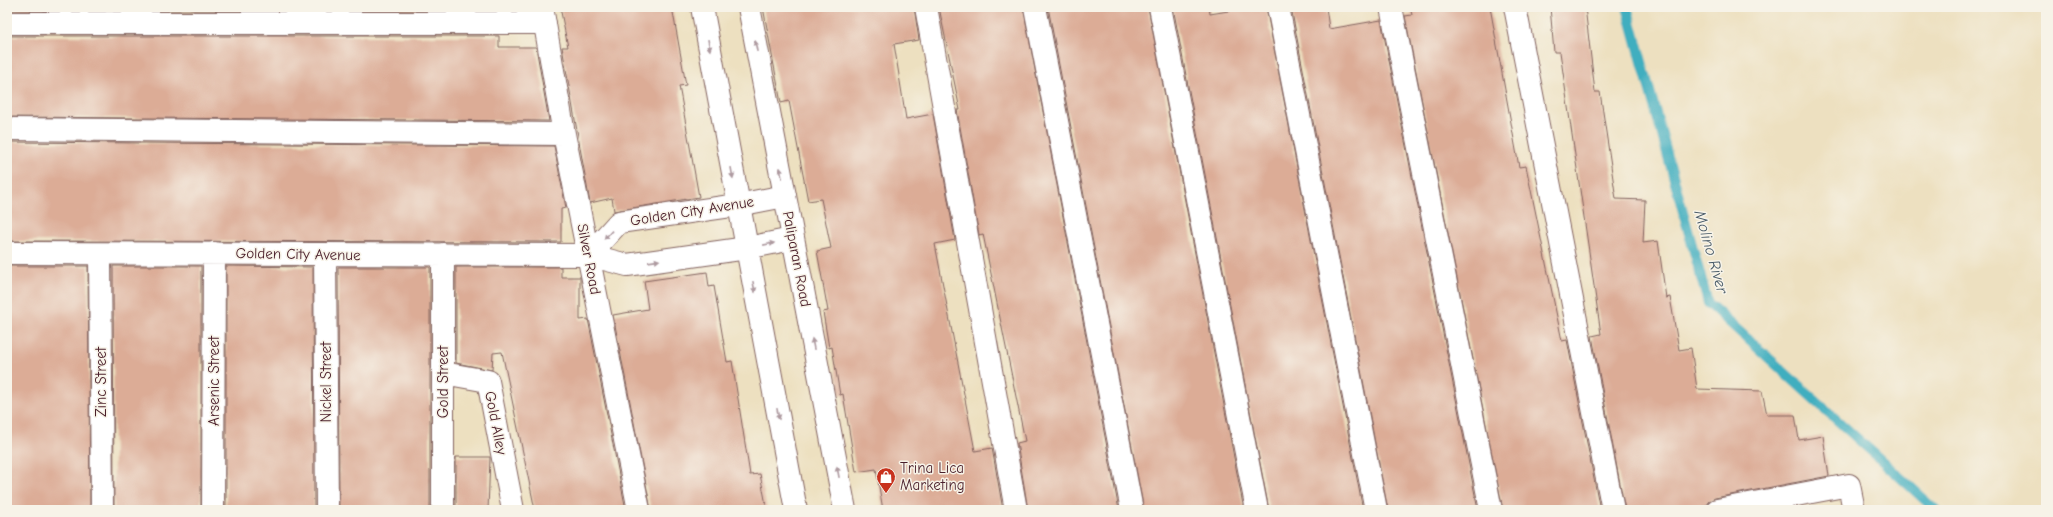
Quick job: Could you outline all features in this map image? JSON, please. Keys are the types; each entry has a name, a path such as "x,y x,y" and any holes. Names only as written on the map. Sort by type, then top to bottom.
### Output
{"street":[{"path":"702,7 796,510"},
{"name":"Paliparan Road","path":"749,7 792,240 845,510"},
{"path":"926,7 1016,510"},
{"path":"1035,7 1132,510"},
{"path":"1160,7 1257,510"},
{"path":"1278,7 1376,510"},
{"path":"1391,7 1491,510"},
{"path":"1514,7 1613,510"},
{"path":"7,23 543,15"},
{"name":"Silver Road","path":"543,15 564,134 639,510"},
{"path":"7,129 564,134"},
{"name":"Golden City Avenue","path":"588,255 619,222 738,205 785,196"},
{"name":"Golden City Avenue","path":"7,253 100,255 214,253 588,255 627,266 792,240"},
{"name":"Arsenic Street","path":"213,510 214,253"},
{"name":"Nickel Street","path":"325,254 327,510"},
{"name":"Gold Street","path":"443,254 443,510"},
{"name":"Zinc Street","path":"100,255 102,510"},
{"name":"Gold Alley","path":"443,373 488,381 513,510"},
{"path":"1717,510 1740,508 1849,485 1854,510"}],"building":[{"path":"7,7 499,7 499,10 7,10"},
{"path":"560,7 672,7 686,85 679,86 699,197 614,211 612,198 590,203 562,47 568,47"},
{"path":"763,7 914,7 919,40 894,44 906,119 933,114 955,240 935,244 975,451 992,448 1003,510 883,510 876,469 856,472 843,394 840,395 832,347 829,348 823,312 828,311 817,251 831,248 821,199 808,201 789,101 781,103"},
{"path":"939,7 1023,7 1119,510 1028,510 1017,443 1025,441 983,234 979,235 957,110 960,110"},
{"path":"1048,7 1148,7 1244,510 1144,510"},
{"path":"1173,7 1209,7 1210,14 1253,7 1266,7 1363,510 1269,510"},
{"path":"1291,7 1326,7 1329,29 1381,20 1478,510 1388,510"},
{"path":"1410,7 1490,7 1519,167 1526,166 1562,341 1567,340 1600,510 1503,510 1405,16 1412,15"},
{"path":"1550,7 1585,7 1595,92 1600,92 1616,199 1645,200 1643,243 1658,241 1666,298 1670,297 1679,350 1691,348 1697,389 1762,391 1767,415 1795,415 1799,440 1823,436 1829,476 1715,498 1709,501 1705,506 1685,510 1625,510 1592,336 1601,334 1560,52 1554,52"},
{"path":"7,36 499,36 499,47 536,47 549,121 7,117"},
{"path":"7,142 554,146 566,208 561,209 561,242 7,241"},
{"path":"7,266 88,266 90,510 7,510"},
{"path":"113,266 201,266 201,510 114,510"},
{"path":"226,266 313,267 314,510 226,510"},
{"path":"338,267 430,267 430,510 339,510"},
{"path":"456,267 561,267 561,277 580,277 580,320 588,319 626,510 535,510 502,352 493,353 492,370 456,363"},
{"path":"707,272 709,287 714,286 727,362 732,361 750,475 760,474 767,510 651,510 613,315 648,309 644,281"},
{"path":"456,457 490,457 488,510 456,510"}],"waterway":[{"name":"Molino River","path":"1627,7 1708,303 1936,510"}],"place":[{"name":"Trina Lica Marketing","path":"886,494"}]}
